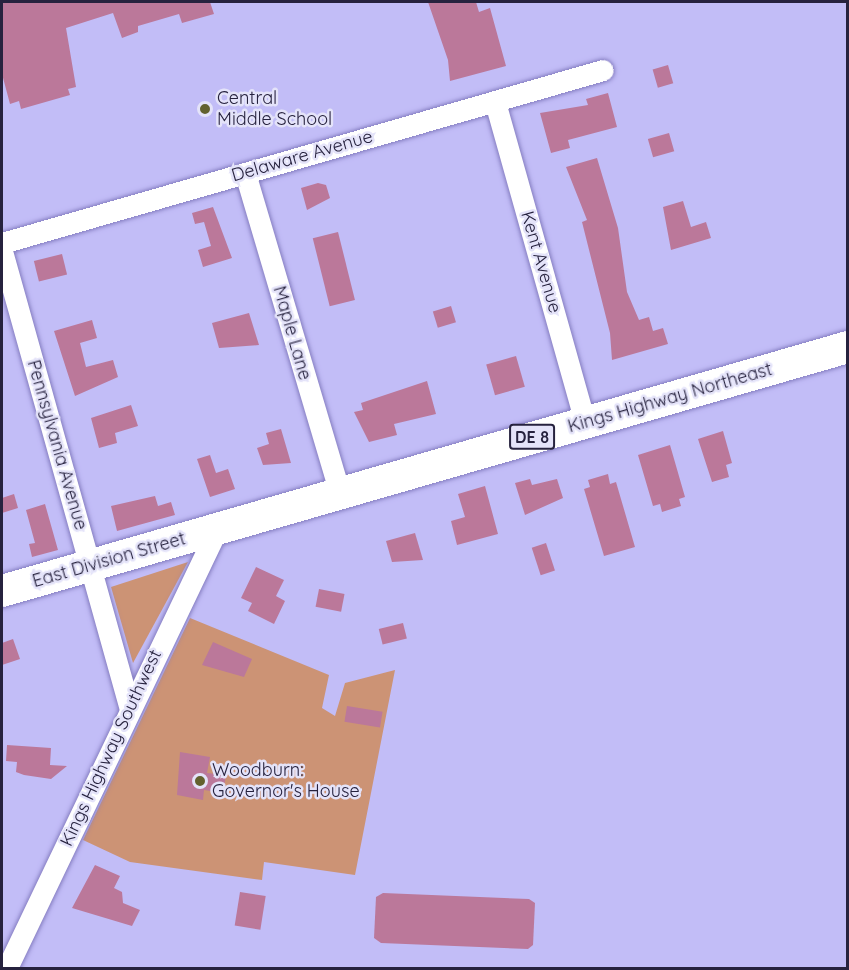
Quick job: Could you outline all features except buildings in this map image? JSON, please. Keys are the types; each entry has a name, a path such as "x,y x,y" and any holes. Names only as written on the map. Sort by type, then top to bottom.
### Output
{"highway":[{"name":"Kings Highway Northeast","path":"217,529 848,347"},
{"name":"East Division Street","path":"2,591 217,529"}],"street":[{"name":"Delaware Avenue","path":"2,243 603,70"},
{"name":"Kent Avenue","path":"495,102 585,422"},
{"name":"Maple Lane","path":"245,172 340,493"},
{"name":"Pennsylvania Avenue","path":"2,251 130,708"},
{"name":"Kings Highway Southwest","path":"7,969 217,529"}],"shaded area":[{"path":"188,562 133,663 111,587"},
{"path":"190,618 329,675 322,708 335,716 345,683 395,670 355,875 264,862 262,880 130,862 83,840"}],"place":[{"name":"Central Middle School","path":"205,109"},
{"name":"Woodburn: Governor's House","path":"200,781"}]}
